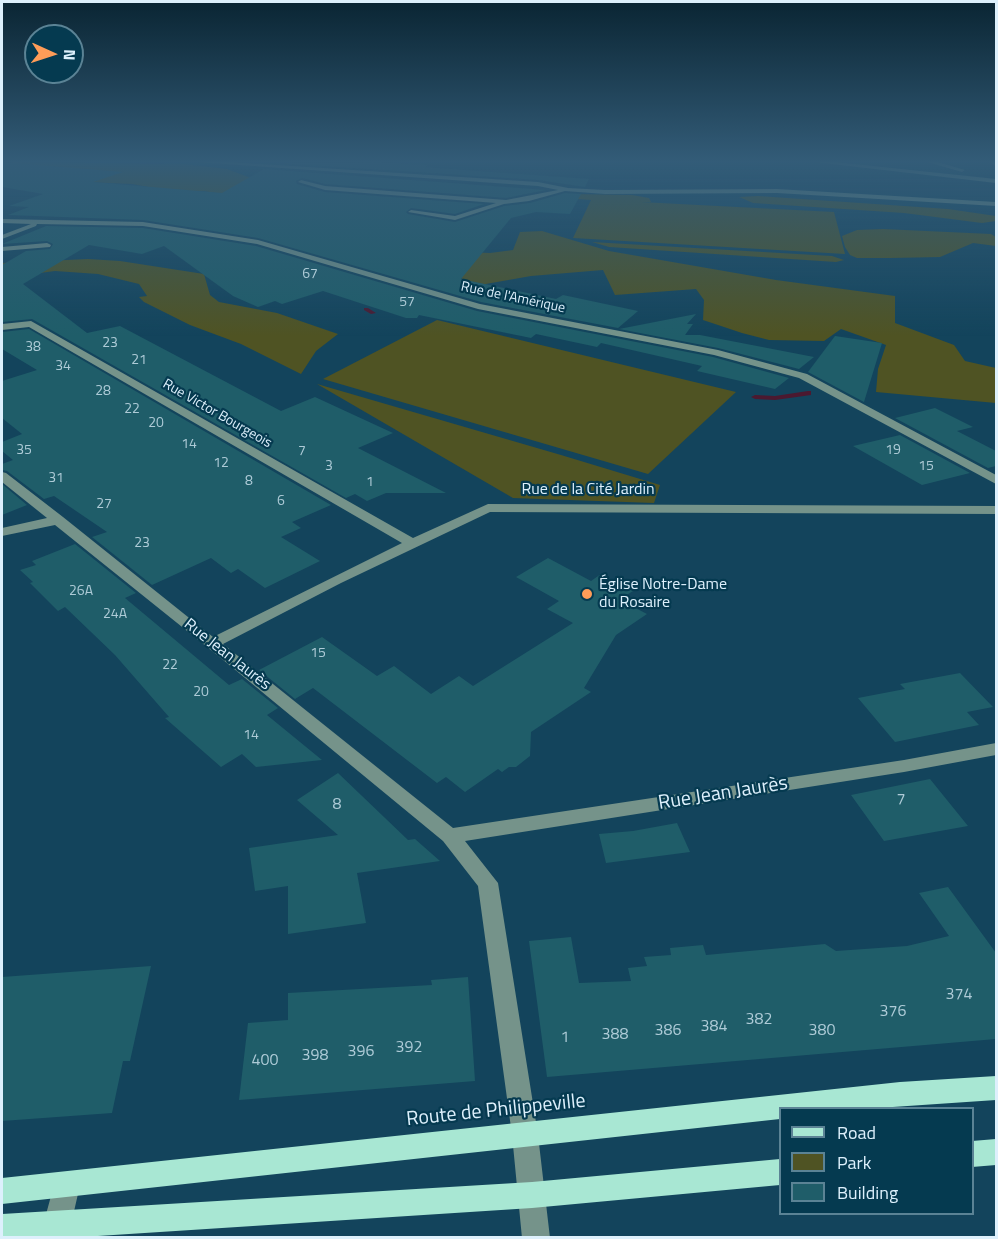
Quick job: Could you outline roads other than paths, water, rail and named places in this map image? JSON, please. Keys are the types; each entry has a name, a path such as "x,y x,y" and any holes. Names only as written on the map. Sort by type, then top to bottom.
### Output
{"main road":[{"name":"Route de Philippeville","path":"781,1107 900,1094 996,1088"},
{"name":"Route de Philippeville","path":"2,1191 779,1107"},
{"path":"974,1154 996,1152"},
{"path":"2,1228 56,1231 532,1195 779,1172"}],"street":[{"path":"446,223 451,220"},
{"name":"Rue de l'Amérique","path":"2,221 143,224 258,242 478,306 715,352 803,376 996,480"},
{"path":"2,237 42,221"},
{"path":"2,249 47,245"},
{"name":"Rue Victor Bourgeois","path":"2,327 30,324 413,544"},
{"name":"Rue Jean Jaurès","path":"2,476 228,655 450,836 488,883 525,1135 536,1238"},
{"name":"Rue de la Cité Jardin","path":"212,644 488,508 996,510"},
{"path":"2,532 58,520"},
{"name":"Rue Jean Jaurès","path":"450,836 904,766 996,749"},
{"path":"56,1231 67,1185"}],"waterway":[{"path":"366,309 373,313"},
{"path":"755,397 775,398 808,393"}],"place":[{"name":"Église Notre-Dame du Rosaire","path":"587,594"}]}
